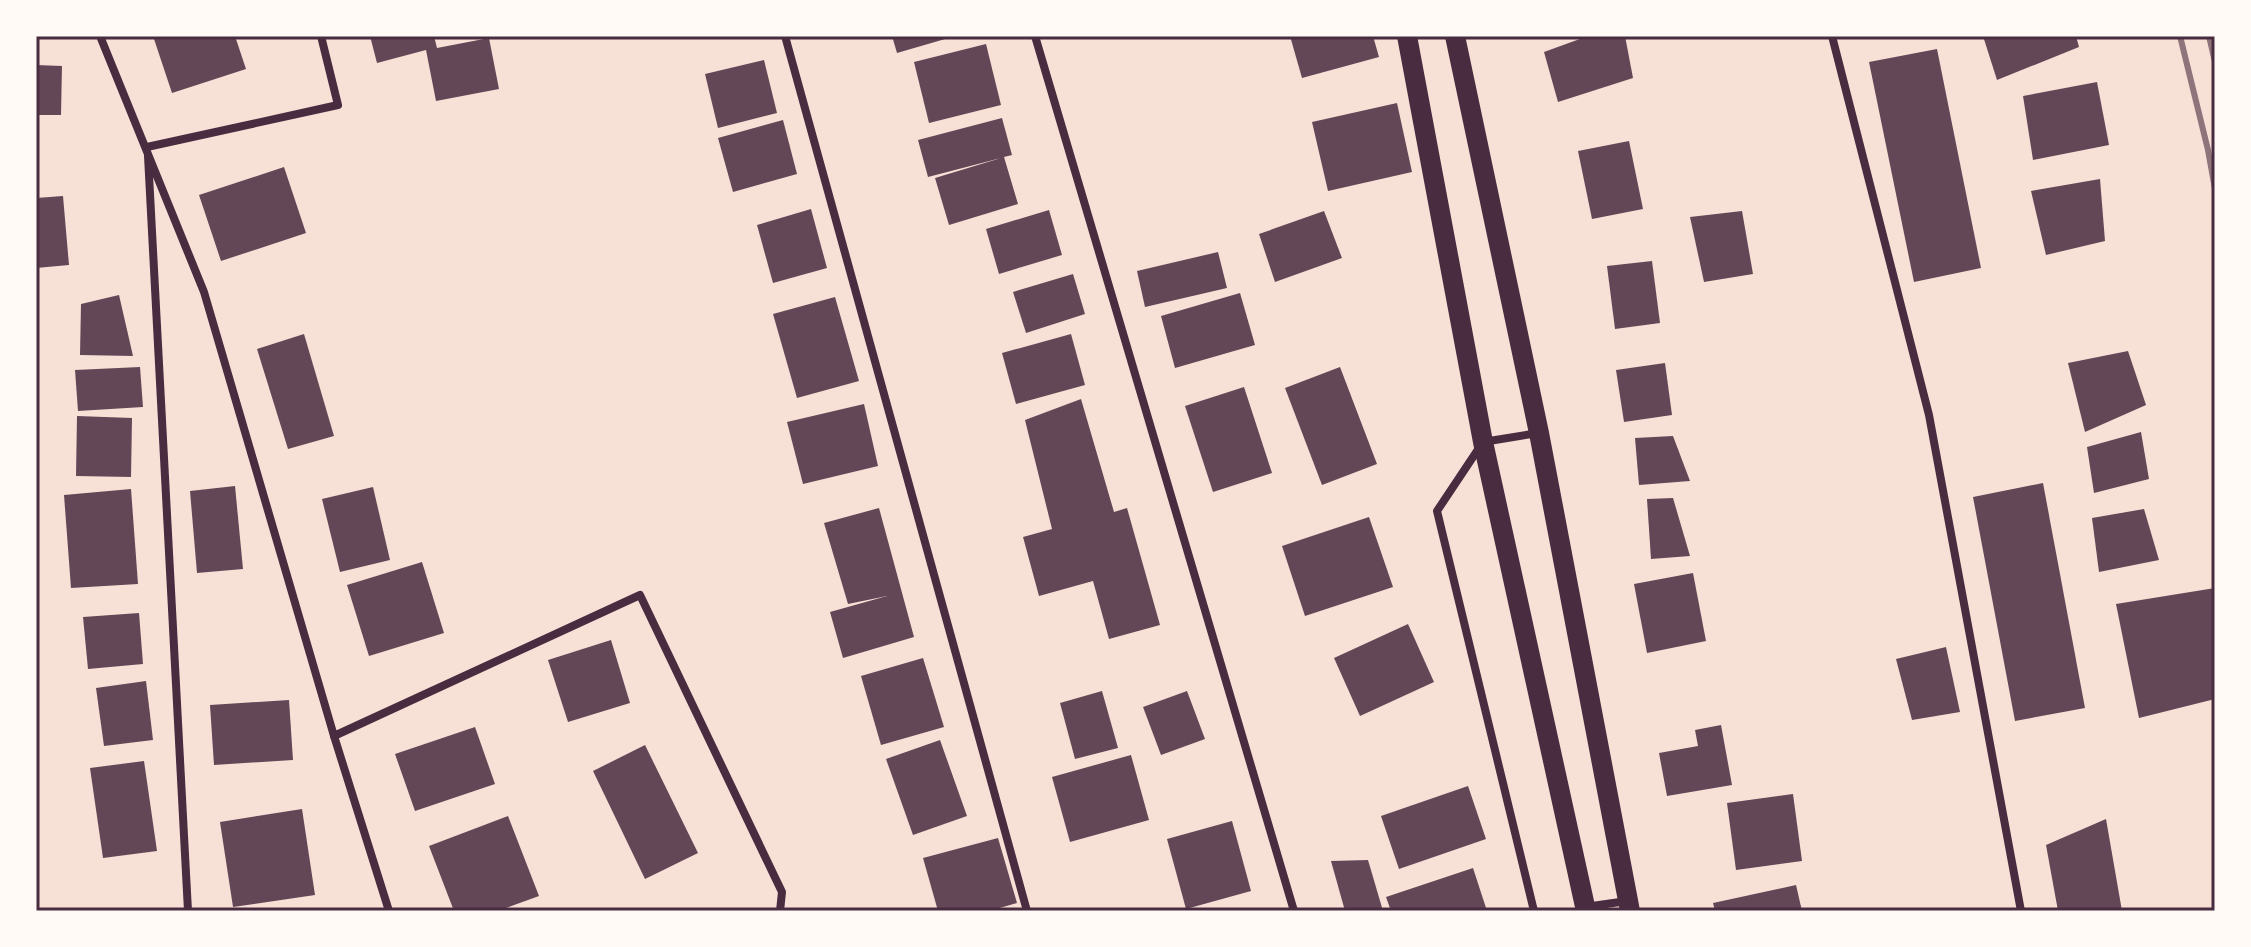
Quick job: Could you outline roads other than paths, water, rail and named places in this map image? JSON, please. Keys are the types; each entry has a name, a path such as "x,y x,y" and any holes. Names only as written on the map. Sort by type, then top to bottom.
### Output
{"main road":[{"path":"1407,36 1483,442 1582,910"},
{"path":"1455,36 1539,433 1629,906"}],"street":[{"path":"100,36 204,292 334,736 389,911"},
{"path":"147,147 338,105 321,36"},
{"path":"785,36 1027,911"},
{"path":"1035,36 1294,911"},
{"path":"1832,36 1929,415 2021,911"},
{"path":"147,147 188,911"},
{"path":"1534,911 1437,511 1483,442 1539,433"},
{"path":"334,736 640,595 782,892 780,911"},
{"path":"1582,910 1629,906"}],"railway":[{"path":"2180,36 2215,189"},
{"path":"2209,36 2215,62"}]}
